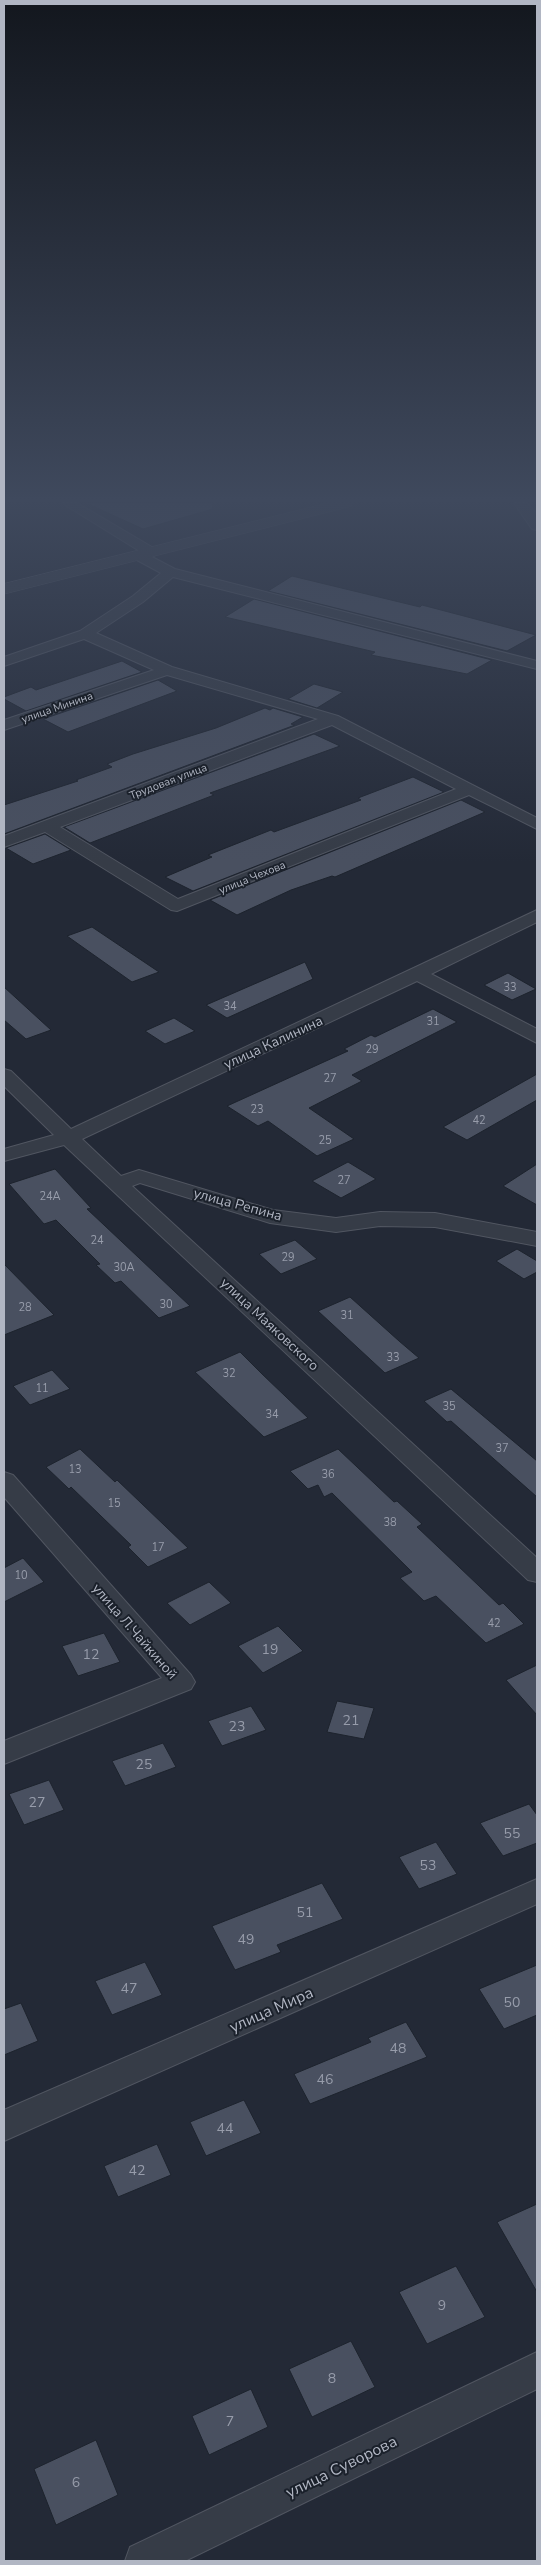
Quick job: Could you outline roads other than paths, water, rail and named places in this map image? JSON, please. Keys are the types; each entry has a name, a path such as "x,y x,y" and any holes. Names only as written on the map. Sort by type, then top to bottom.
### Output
{"street":[{"path":"4,662 85,634 102,623"},
{"path":"370,623 537,665"},
{"path":"85,634 167,670 333,719 537,824"},
{"name":"улица Минина","path":"4,725 167,670"},
{"name":"Трудовая улица","path":"4,842 333,719"},
{"name":"улица Чехова","path":"47,826 177,906 468,790"},
{"name":"улица Калинина","path":"4,1155 68,1138 417,974 537,915"},
{"path":"417,974 537,1037"},
{"name":"улица Маяковского","path":"4,1075 68,1138 537,1573"},
{"name":"улица Репина","path":"119,1184 139,1176 270,1216 336,1225 380,1219 435,1220 537,1239"},
{"name":"улица Л.Чайкиной","path":"4,1481 181,1682 4,1754"},
{"name":"улица Мира","path":"4,2126 537,1891"},
{"name":"улица Суворова","path":"144,2561 537,2370"}]}
